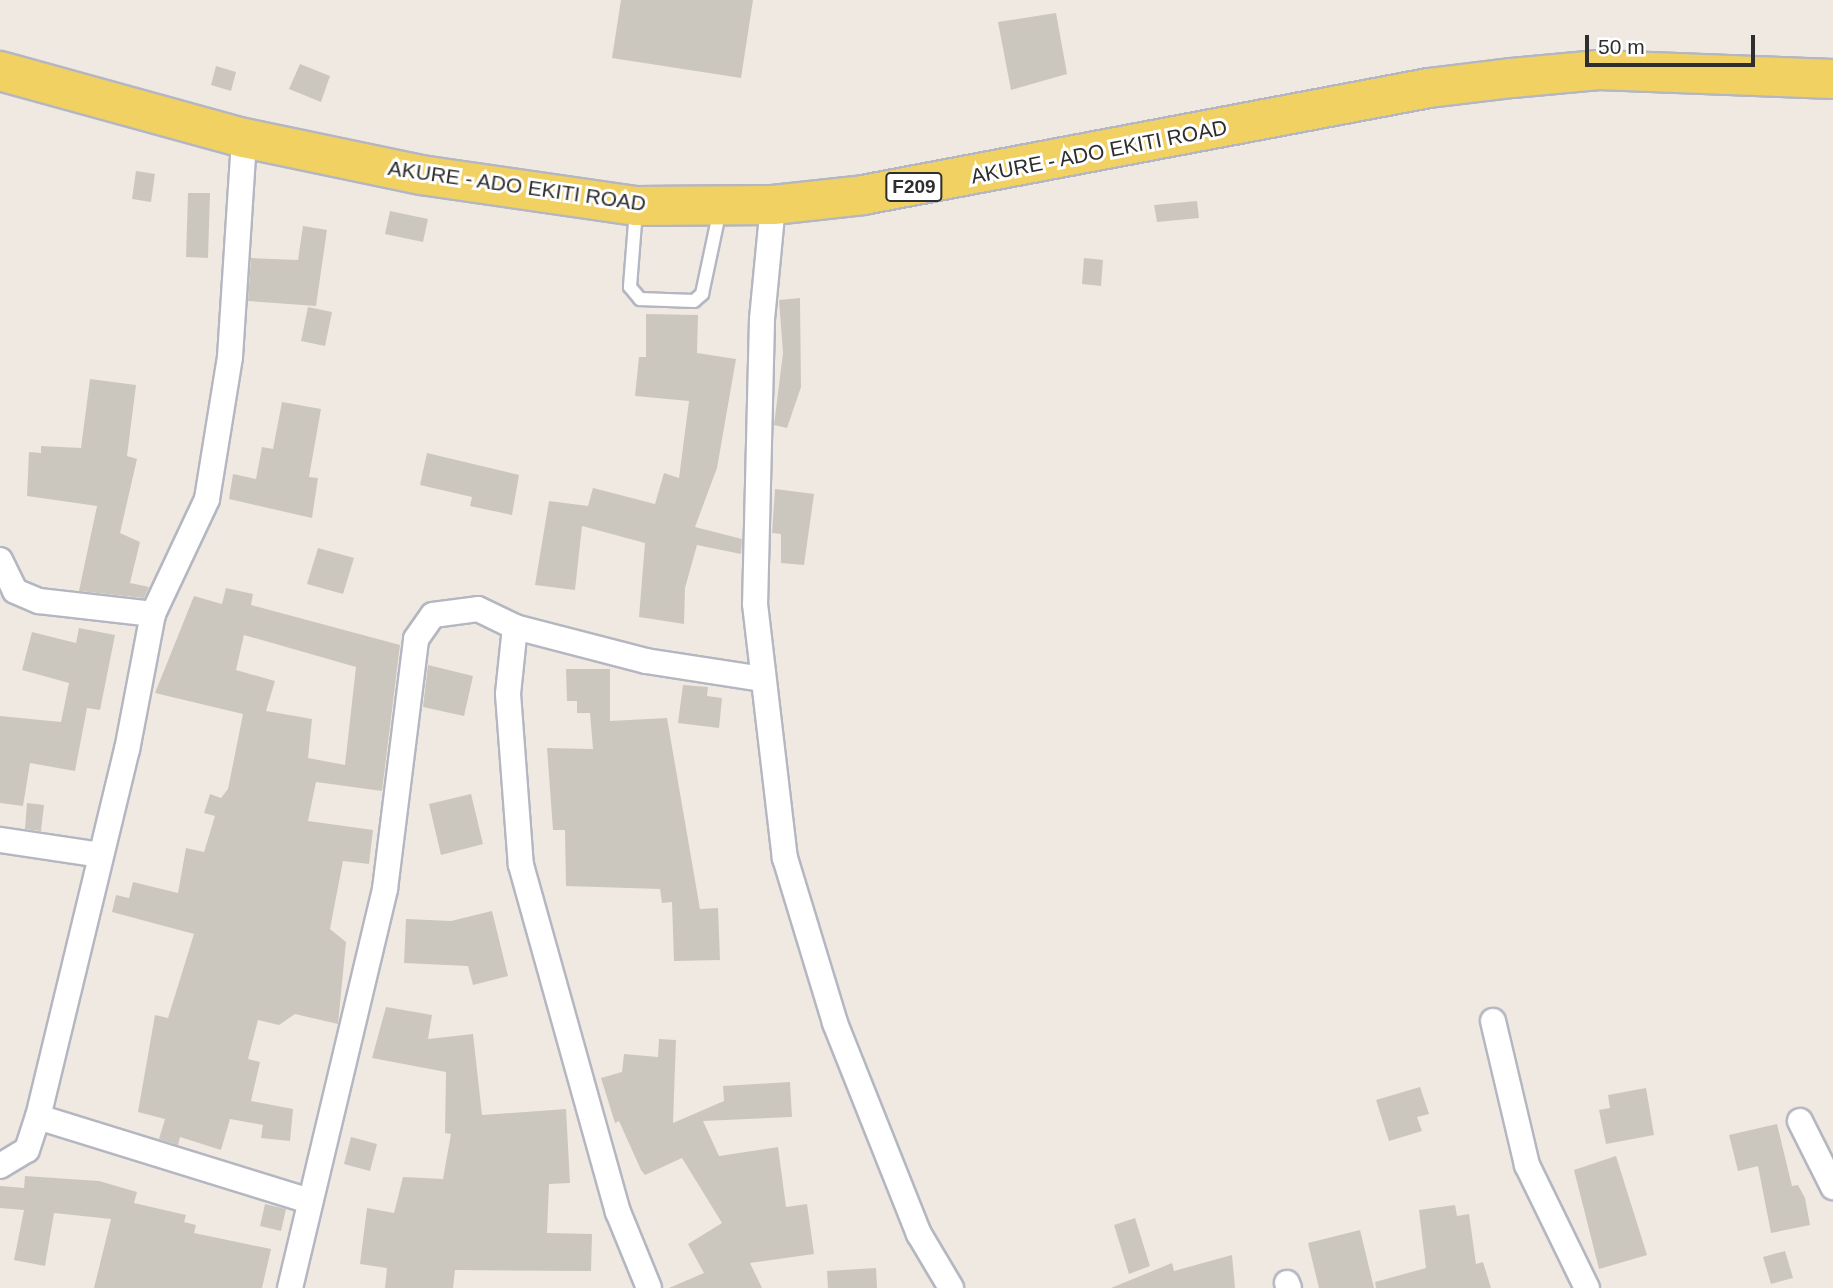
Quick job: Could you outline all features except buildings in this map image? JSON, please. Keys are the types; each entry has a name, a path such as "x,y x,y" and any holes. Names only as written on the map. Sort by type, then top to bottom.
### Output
{"main road":[{"name":"AKURE - ADO EKITI ROAD","path":"0,71 244,138 421,175 636,206 773,205 951,181 1429,88 1599,70 1833,79"}],"street":[{"path":"0,1166 27,1150 38,1117 153,614 208,499 230,357 244,138"},
{"path":"773,205 762,320 755,541 762,679 785,858 831,1010 919,1234 951,1288"},
{"path":"2,568 15,591 40,601 153,614"},
{"path":"0,604 2,568"},
{"path":"290,1288 384,889 416,639 433,615 450,609 478,609 515,627 646,661 762,679"},
{"path":"515,627 508,694 521,865 618,1212 649,1288"},
{"path":"0,840 100,855"},
{"path":"1493,1021 1527,1165 1587,1288"},
{"path":"38,1117 310,1201"},
{"path":"1800,1121 1833,1187"}],"lane":[{"path":"636,206 630,287 640,299 694,300 702,294 721,206"}]}
